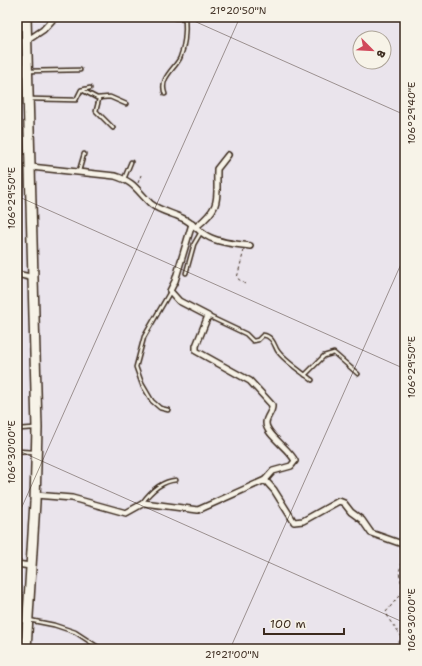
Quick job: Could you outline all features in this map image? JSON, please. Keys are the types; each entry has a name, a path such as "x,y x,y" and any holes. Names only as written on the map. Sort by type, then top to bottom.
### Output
{"highway":[{"path":"26,17 29,71 37,428 35,496 26,649"}],"street":[{"path":"28,40 43,30 55,17"},
{"path":"176,17 184,17"},
{"path":"35,496 72,498 126,513 141,504 198,510 264,480 273,471 293,464 294,459 267,427 266,420 272,408 271,404 250,381 196,351 196,346 208,316 179,301 170,291 175,281 194,225 204,220 215,206 219,187 217,169 228,155"},
{"path":"31,167 124,179 133,184 151,203 159,209 194,225 209,237 223,242 248,246"},
{"path":"17,274 34,278"},
{"path":"264,480 274,490 294,522 303,521 339,501 362,520 371,533 403,544"},
{"path":"17,564 30,566"}],"lane":[{"path":"165,94 163,88 165,80 169,71 180,59 182,51 186,28 184,17"},
{"path":"29,71 80,70"},
{"path":"82,89 90,88"},
{"path":"29,99 76,100 82,89"},
{"path":"82,89 99,99 110,97 126,104"},
{"path":"99,99 96,111 113,128"},
{"path":"79,172 84,154"},
{"path":"124,179 130,162"},
{"path":"186,273 194,244 202,232"},
{"path":"168,410 160,408 152,401 142,384 136,367 146,332 170,291"},
{"path":"208,316 246,334 253,341 258,340 263,335 267,336 275,344 278,352 312,380"},
{"path":"305,375 324,356 334,353 358,374"},
{"path":"18,429 37,428"},
{"path":"17,451 36,452"},
{"path":"141,504 154,490 167,482 176,480"},
{"path":"28,620 54,625 75,632 101,649"}],"path":[{"path":"133,184 139,182 141,175"},
{"path":"245,284 237,278 248,246"},
{"path":"397,649 401,636 390,621 386,612 403,591 399,572 402,562 403,544"}]}
